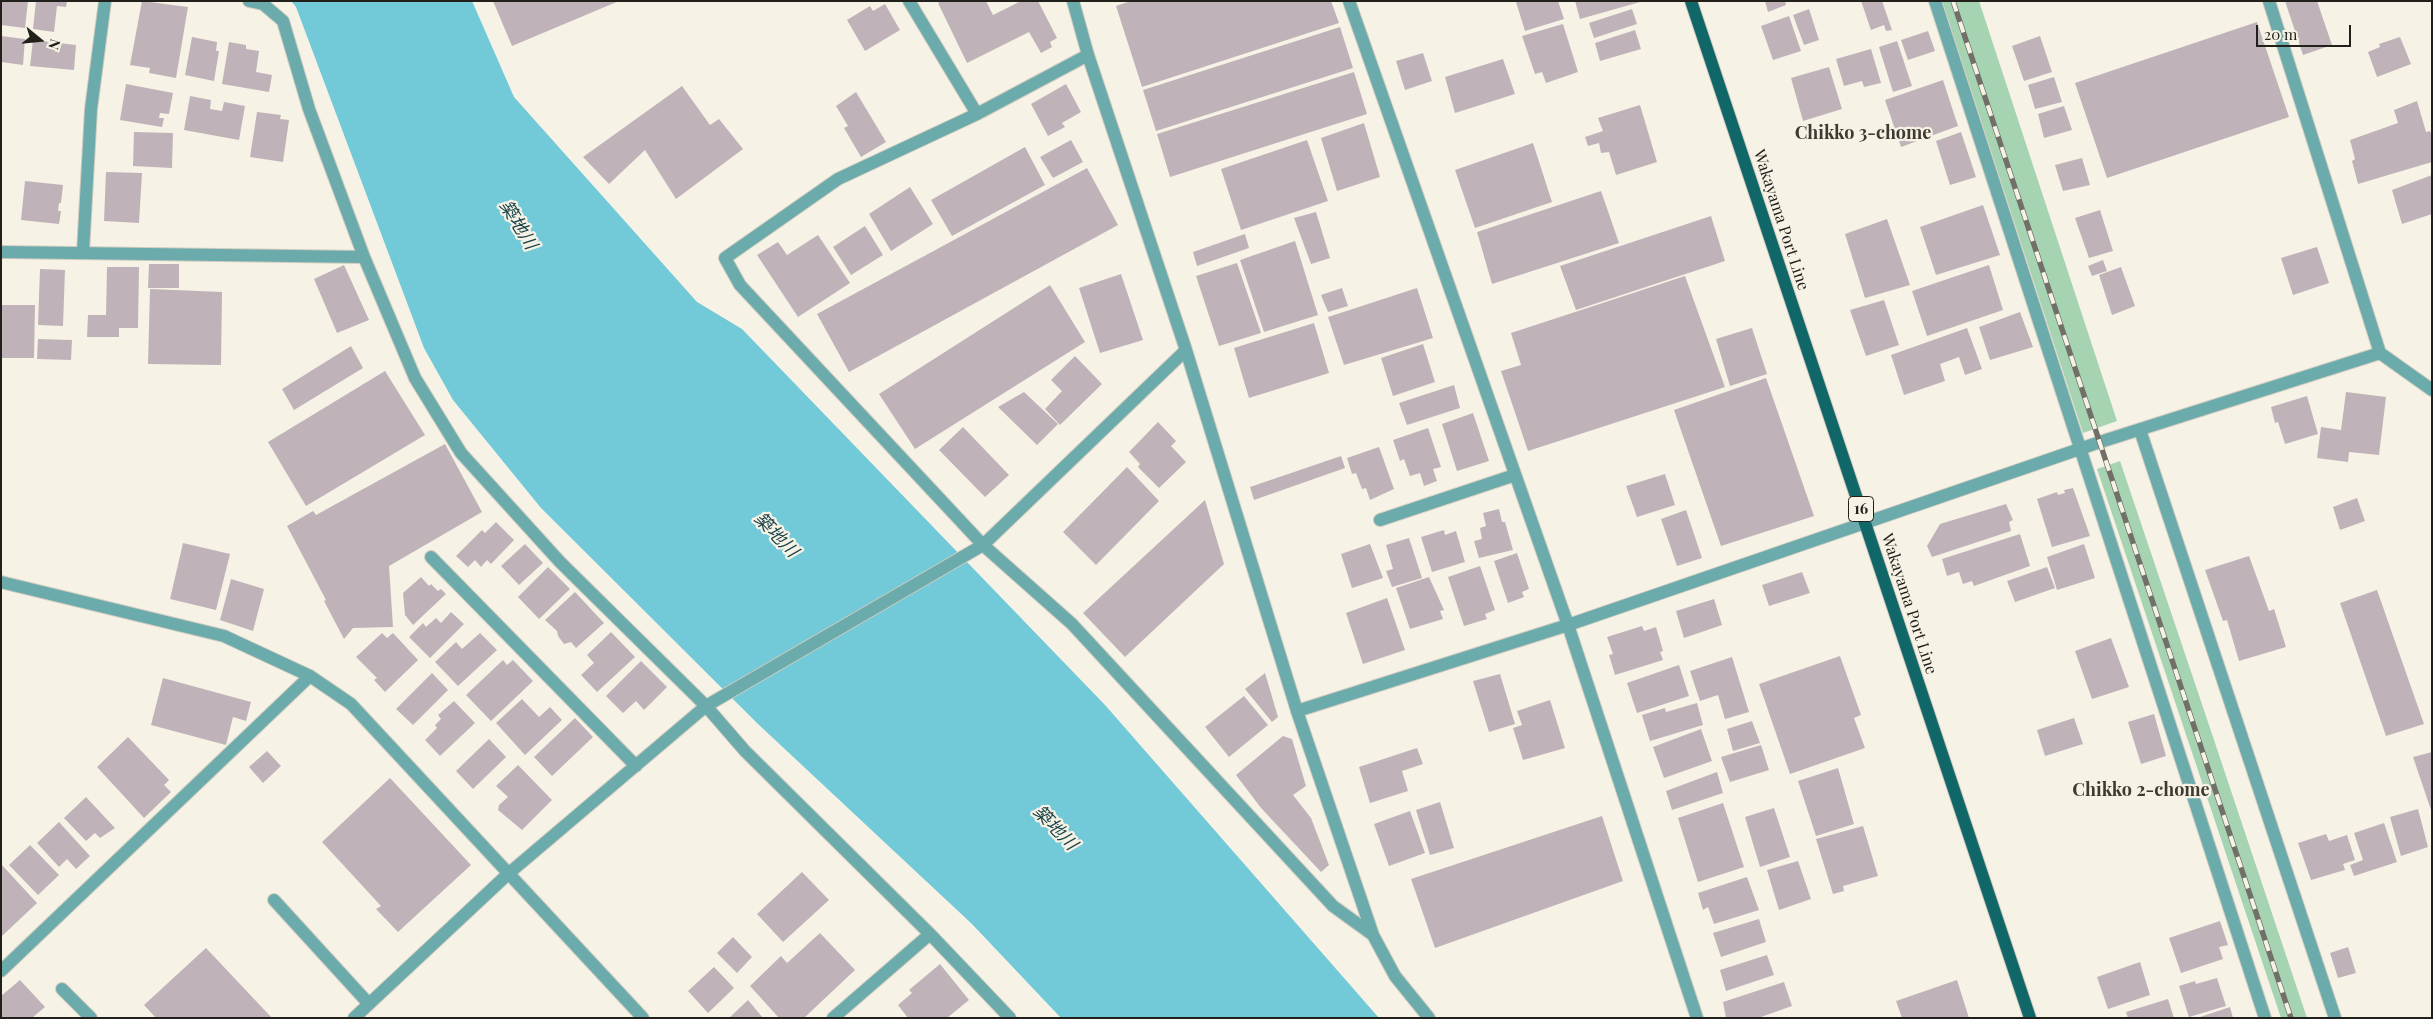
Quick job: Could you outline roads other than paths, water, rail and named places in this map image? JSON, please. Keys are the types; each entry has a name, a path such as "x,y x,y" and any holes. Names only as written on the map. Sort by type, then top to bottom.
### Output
{"main road":[{"name":"Wakayama Port Line","path":"1691,1 2030,1018"}],"street":[{"path":"83,252 90,110 105,1"},
{"path":"249,1 263,4 284,21 309,109 364,257 415,378 461,453 560,562 706,706 745,751 930,934 1010,1018"},
{"path":"909,1 977,114"},
{"path":"1073,1 1088,55 1186,350 1298,711 1373,935 1395,976 1429,1018"},
{"path":"1349,1 1568,625 1696,1018"},
{"path":"1935,1 2079,450 2265,1018"},
{"path":"2269,1 2380,353 2432,390"},
{"path":"1088,55 977,114 838,179 725,258 740,285 983,545 1072,624 1333,906 1373,935"},
{"path":"1,252 364,257"},
{"path":"354,1018 508,874 706,706 983,545 1186,350"},
{"path":"1298,711 1568,625 2079,450 2380,353"},
{"path":"2140,430 2335,1018"},
{"path":"1380,520 1515,475"},
{"path":"431,557 636,766"},
{"path":"1,582 224,636 310,676 351,704 643,1018"},
{"path":"1,971 310,676"},
{"path":"274,900 369,1004"},
{"path":"833,1018 930,934"},
{"path":"62,989 91,1018"}],"water":[{"name":"築地川","path":"291,1 472,1 514,97 697,302 742,329 1105,705 1379,1018 1061,1018 972,924 758,724 541,508 453,400 424,348 296,7"}],"railway":[{"path":"1953,1 2291,1018"}],"district":[{"name":"Chikko 3-chome","path":"1863,133"},
{"name":"Chikko 2-chome","path":"2141,790"}]}
